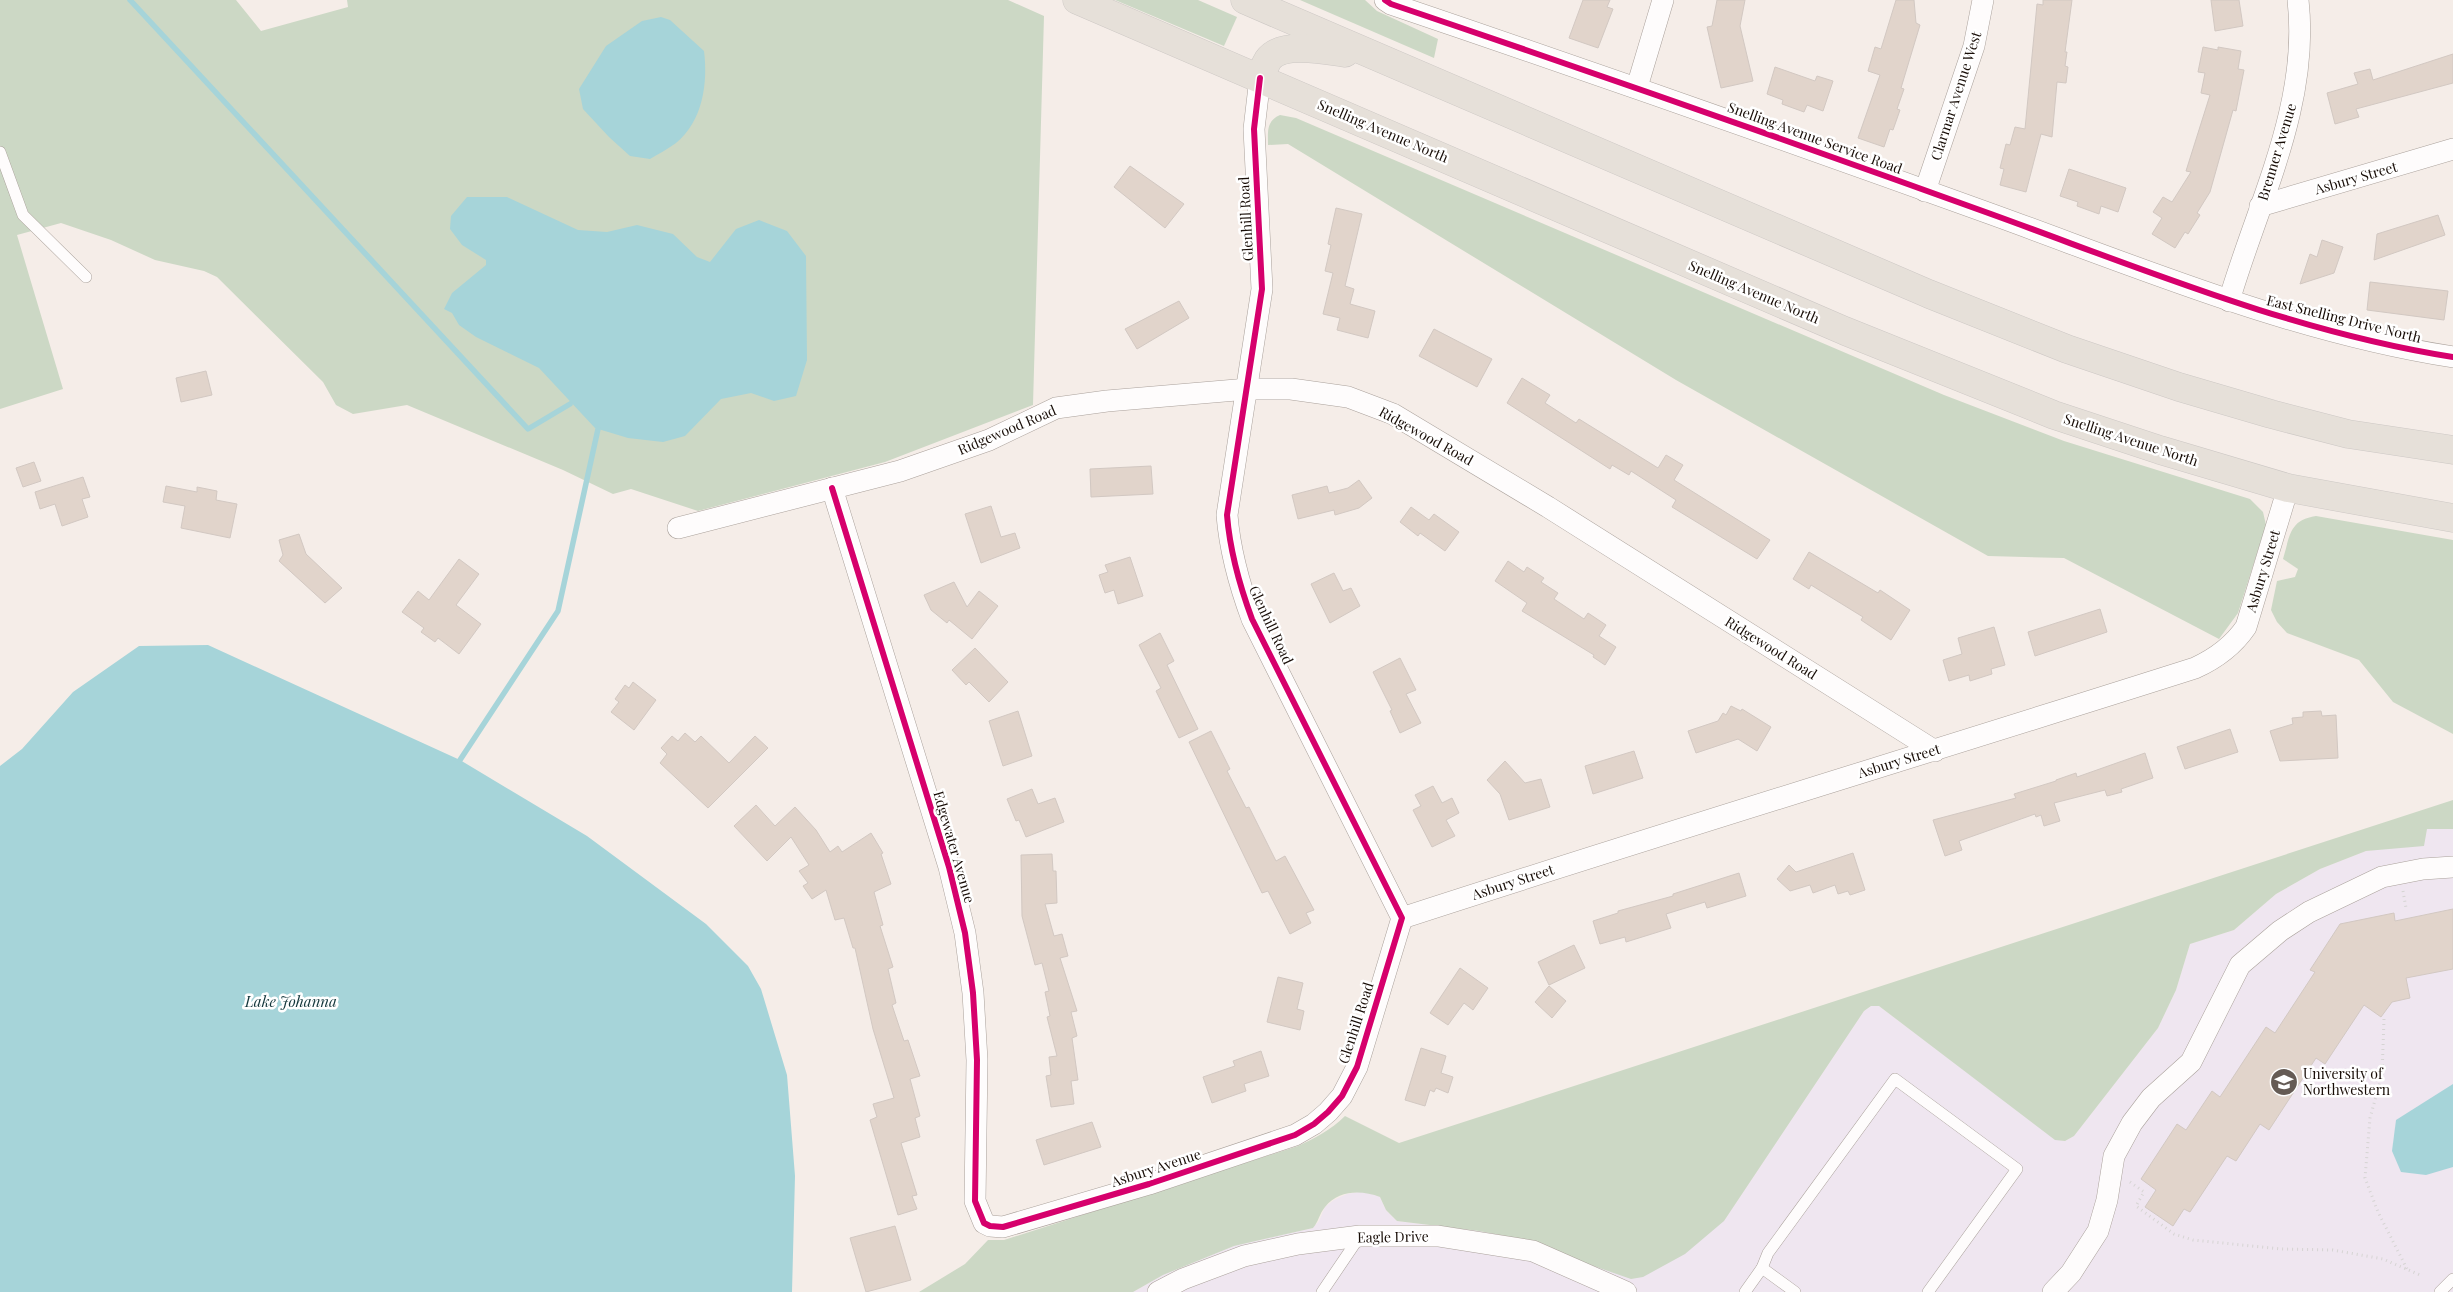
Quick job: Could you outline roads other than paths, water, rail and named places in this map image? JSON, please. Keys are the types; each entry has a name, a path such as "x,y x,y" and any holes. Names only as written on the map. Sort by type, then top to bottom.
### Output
{"highway":[{"name":"Snelling Avenue North","path":"1077,0 1647,246 1949,374 2054,415 2160,450 2288,488 2453,518"},
{"path":"1245,0 1938,298 2067,348 2179,387 2271,414 2348,434 2453,450"},
{"path":"1260,78 1269,58 1282,51 1313,48 1387,61"}],"street":[{"path":"1637,87 1663,0"},
{"name":"Clarmar Avenue West","path":"1925,191 1974,46 1983,0"},
{"name":"Brenner Avenue","path":"2229,301 2295,94 2300,59 2298,0"},
{"name":"Snelling Avenue Service Road","path":"1388,2 1637,87 2229,301"},
{"name":"Glenhill Road","path":"1260,78 1254,129 1262,289 1227,516 1230,549 1239,586 1252,619 1402,918 1357,1067 1342,1096 1328,1112"},
{"name":"Asbury Street","path":"2260,206 2453,149"},
{"name":"East Snelling Drive North","path":"2229,301 2358,338 2453,357"},
{"name":"Ridgewood Road","path":"678,528 900,471 989,440 1056,408 1107,400 1248,389 1291,389 1348,396 1392,414 1548,508 1935,751"},
{"name":"Edgewater Avenue","path":"832,488 949,868 965,933 973,993 977,1060 975,1201 984,1223"},
{"name":"Asbury Street","path":"1402,918 1650,837 1935,751 2195,668 2226,650 2246,627 2288,488"},
{"path":"2053,1292 2071,1273 2098,1231 2107,1200 2114,1156 2132,1123 2151,1098 2191,1062 2240,965 2280,931 2309,912 2382,877 2423,869 2453,867"},
{"name":"Asbury Avenue","path":"984,1223 990,1226 1003,1227 1149,1184 1295,1135 1314,1124 1328,1112"},
{"name":"Eagle Drive","path":"1158,1292 1183,1279 1244,1256 1298,1244 1360,1236 1438,1236 1533,1251 1626,1292"}],"lane":[{"path":"0,152 23,215 86,277"},
{"path":"1745,1292 1762,1268 1768,1253 1895,1079 2017,1169 1928,1292"},
{"path":"1322,1292 1360,1236"},
{"path":"1762,1268 1795,1292"},
{"path":"2440,1292 2453,1279"}],"water":[{"path":"661,17 670,20 704,51 705,76 702,101 692,124 676,143 650,159 630,156 609,137 583,109 579,89 606,46 642,21"},
{"path":"467,197 507,197 578,230 607,232 637,225 673,234 697,257 710,262 736,229 759,220 787,231 806,256 807,360 796,396 774,401 751,393 721,399 685,436 663,442 628,438 595,428 539,368 476,337 459,325 452,313 444,309 452,293 486,265 486,260 462,245 450,229 451,216"},
{"name":"Lake Johanna","path":"208,645 460,760 587,836 706,924 748,966 761,989 787,1075 795,1176 792,1292 0,1292 0,766 22,749 73,692 139,646"},
{"path":"2453,1084 2453,1167 2426,1175 2401,1172 2392,1151 2396,1120"}],"waterway":[{"path":"130,0 528,429 570,404"},
{"path":"460,760 558,611 598,429"}],"place":[{"name":"University of Northwestern","path":"2284,1082"}]}
